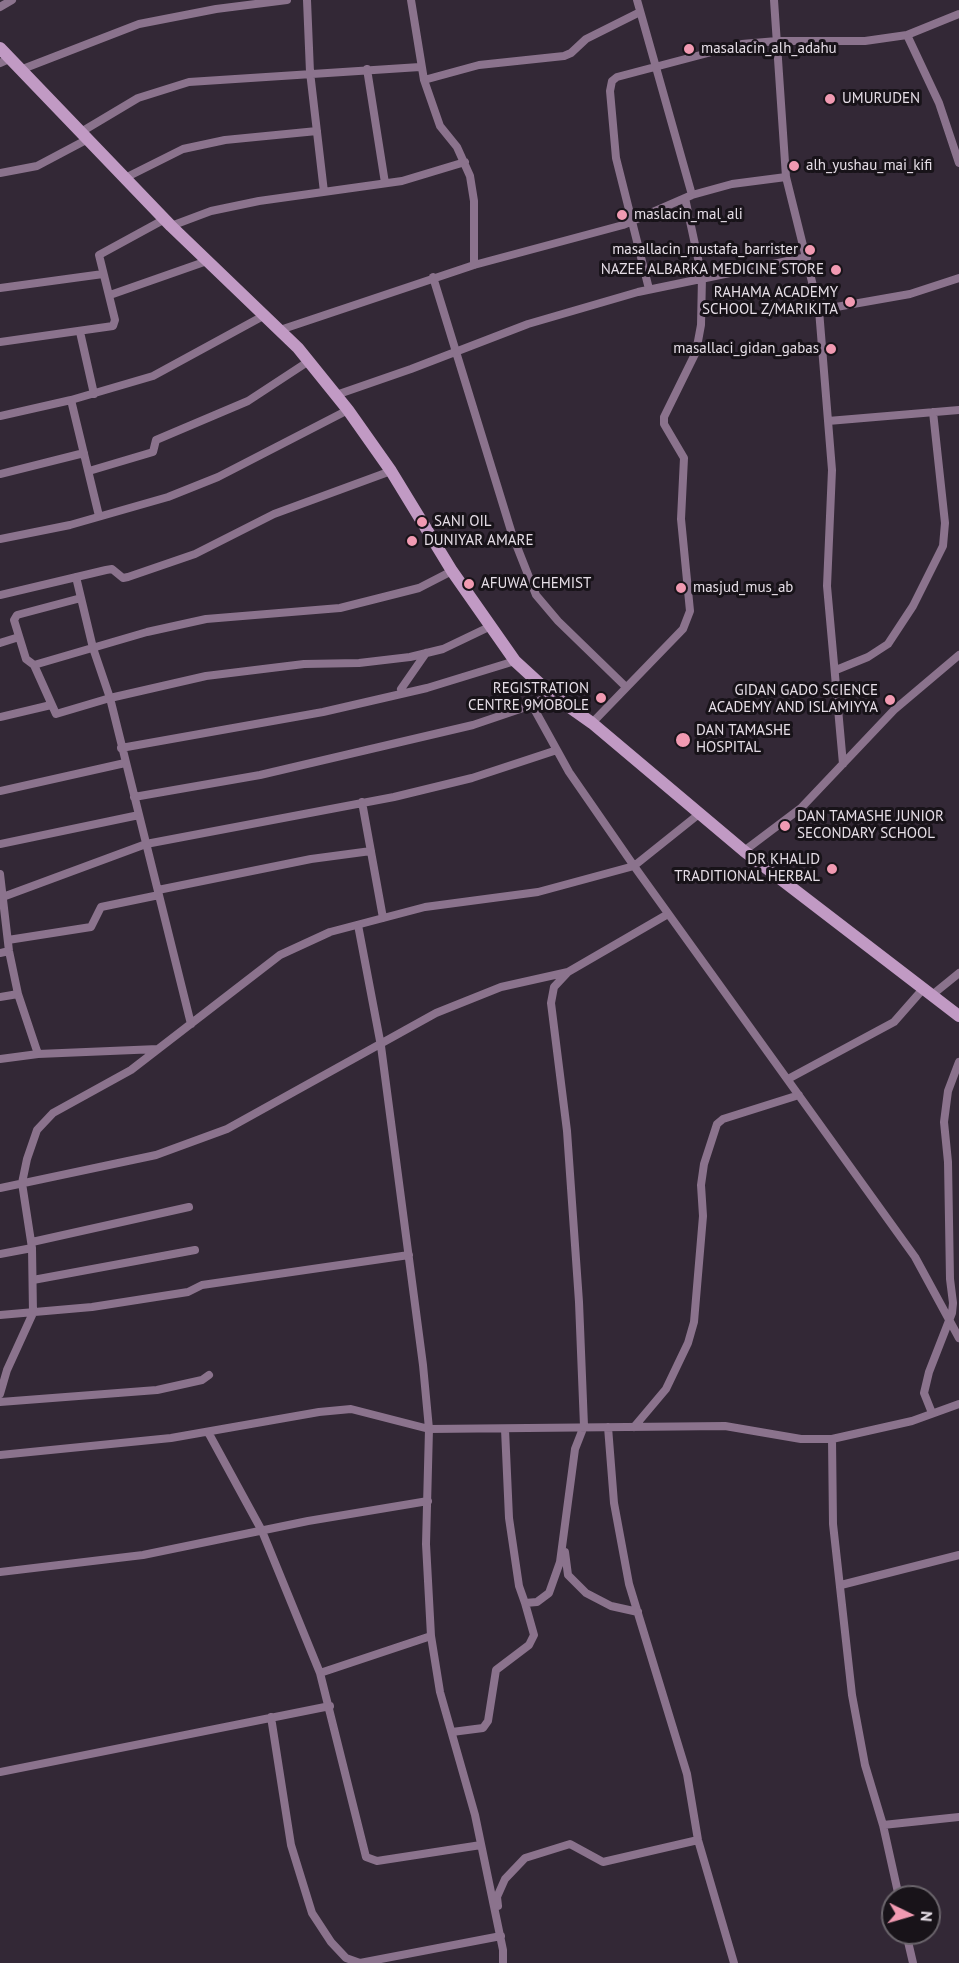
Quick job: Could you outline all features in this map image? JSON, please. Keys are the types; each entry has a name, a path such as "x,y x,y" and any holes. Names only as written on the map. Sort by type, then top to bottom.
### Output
{"street":[{"path":"0,7 12,0"},
{"path":"20,70 139,24 239,3 287,0"},
{"path":"307,0 310,72 324,192"},
{"path":"411,0 420,67 424,80 440,126 465,162 474,201 474,265"},
{"path":"592,723 683,629 690,611 681,519 684,458 664,424 664,417 696,352 701,325 702,277 688,197 638,0"},
{"path":"774,0 786,177 819,310 832,470 827,586 843,764"},
{"path":"424,80 479,65 564,56 572,53 586,39 640,12"},
{"path":"649,289 630,222 616,158 610,91 612,81 617,76 719,48 777,41 865,41 907,35 959,14"},
{"path":"907,35 939,103 959,163"},
{"path":"0,48 5,61 20,70 168,222 265,315 309,361 348,410 390,471 452,571 489,627 515,661 551,694 592,723 744,851 959,1016"},
{"path":"0,173 37,166 138,98 189,82 310,72 420,67"},
{"path":"367,69 385,183"},
{"path":"125,178 183,149 225,140 316,132"},
{"path":"0,342 113,326 115,320 99,258 101,253 168,222 211,211 402,181 465,162"},
{"path":"280,330 433,277 630,222 688,197 732,184 786,177"},
{"path":"336,395 528,324 649,289 807,257"},
{"path":"110,295 207,261"},
{"path":"0,288 103,274"},
{"path":"433,277 512,534 536,595 558,621 626,687"},
{"path":"819,310 910,294 959,278"},
{"path":"0,416 94,394 153,376 265,315"},
{"path":"80,332 94,394"},
{"path":"89,471 153,452 156,440 248,401 309,361"},
{"path":"71,400 99,516"},
{"path":"0,539 168,497 218,477 348,410"},
{"path":"828,421 959,410"},
{"path":"836,670 868,657 888,644 913,606 943,546 945,523 933,412"},
{"path":"0,474 84,453"},
{"path":"0,596 112,569 120,576 128,577 163,566 214,545 238,530 274,514 390,471"},
{"path":"34,665 147,632 206,619 339,608 418,588 452,571"},
{"path":"76,577 93,648 110,698 191,1024"},
{"path":"81,598 17,615 14,620 26,659 34,665 53,712 58,714 110,698 241,670 333,662 359,663 443,650 489,627"},
{"path":"0,643 20,637"},
{"path":"401,689 426,653"},
{"path":"744,851 801,808 894,710 959,655"},
{"path":"121,748 323,712 427,688 515,661"},
{"path":"134,797 270,773 473,725 532,705 551,694"},
{"path":"0,717 51,705"},
{"path":"532,705 557,750 634,866 915,1257 959,1338"},
{"path":"2,898 146,844 472,778 557,750"},
{"path":"0,791 125,763"},
{"path":"362,802 383,918"},
{"path":"0,1393 7,1370 33,1313 32,1245 22,1183 37,1130 53,1113 131,1070 280,955 330,932 425,907 538,892 634,866 699,814"},
{"path":"0,844 139,815"},
{"path":"8,940 91,927 101,907 158,892 311,859 371,851"},
{"path":"0,874 8,940 5,952 38,1054"},
{"path":"638,1612 611,1606 586,1593 568,1575 564,1523 575,1449 584,1426 579,1302 567,1131 550,1003 554,987 568,972 668,914"},
{"path":"358,925 381,1046 429,1429 426,1544 431,1636 440,1692 481,1845 501,1936"},
{"path":"0,1188 156,1155 227,1129 381,1046 436,1013 501,987 568,972"},
{"path":"789,1079 894,1022 928,992 959,973"},
{"path":"0,997 18,994"},
{"path":"0,1059 38,1054 158,1049"},
{"path":"932,1413 924,1393 953,1303 950,1279 948,1162 944,1122 948,1091 959,1062"},
{"path":"634,1427 666,1389 688,1343 699,1279 703,1216 701,1185 704,1164 717,1125 723,1119 799,1095"},
{"path":"0,1254 189,1207"},
{"path":"33,1281 195,1250"},
{"path":"0,1315 33,1313 172,1295 188,1292 202,1285 409,1255"},
{"path":"0,1402 157,1390 202,1380 209,1375"},
{"path":"0,1455 171,1438 351,1409 429,1429 725,1426 801,1439 832,1439 912,1421 959,1404"},
{"path":"608,1427 614,1503 623,1556 687,1774 698,1840 734,1963"},
{"path":"452,1732 483,1728 488,1721 496,1670 529,1645 534,1635 519,1586 509,1518 505,1429"},
{"path":"208,1432 262,1531 320,1673 366,1857 377,1861 481,1845"},
{"path":"832,1439 833,1524 852,1695 865,1765 883,1825 896,1885"},
{"path":"0,1572 142,1555 428,1501"},
{"path":"525,1602 537,1602 549,1593 564,1545"},
{"path":"841,1585 959,1555"},
{"path":"320,1673 431,1636"},
{"path":"0,1772 330,1706"},
{"path":"271,1717 291,1845 312,1913 331,1942 346,1958 360,1962 501,1936"},
{"path":"883,1825 959,1817"},
{"path":"503,1963 497,1897 505,1879 525,1857 570,1844 603,1862 698,1840"},
{"path":"909,1945 913,1963"}],"place":[{"name":"masalacin_alh_adahu","path":"689,49"},
{"name":"UMURUDEN","path":"830,99"},
{"name":"alh_yushau_mai_kifi","path":"794,166"},
{"name":"maslacin_mal_ali","path":"622,215"},
{"name":"masallacin_mustafa_barrister","path":"810,250"},
{"name":"NAZEE ALBARKA MEDICINE STORE","path":"836,270"},
{"name":"RAHAMA ACADEMY SCHOOL Z/MARIKITA","path":"850,302"},
{"name":"masallaci_gidan_gabas","path":"831,349"},
{"name":"SANI OIL","path":"422,522"},
{"name":"DUNIYAR AMARE","path":"412,541"},
{"name":"AFUWA CHEMIST","path":"469,584"},
{"name":"masjud_mus_ab","path":"681,588"},
{"name":"REGISTRATION CENTRE 9MOBOLE","path":"601,698"},
{"name":"GIDAN GADO SCIENCE ACADEMY AND ISLAMIYYA","path":"890,700"},
{"name":"DAN TAMASHE HOSPITAL","path":"683,740"},
{"name":"DAN TAMASHE JUNIOR SECONDARY SCHOOL","path":"785,826"},
{"name":"DR KHALID TRADITIONAL HERBAL","path":"832,869"}]}
